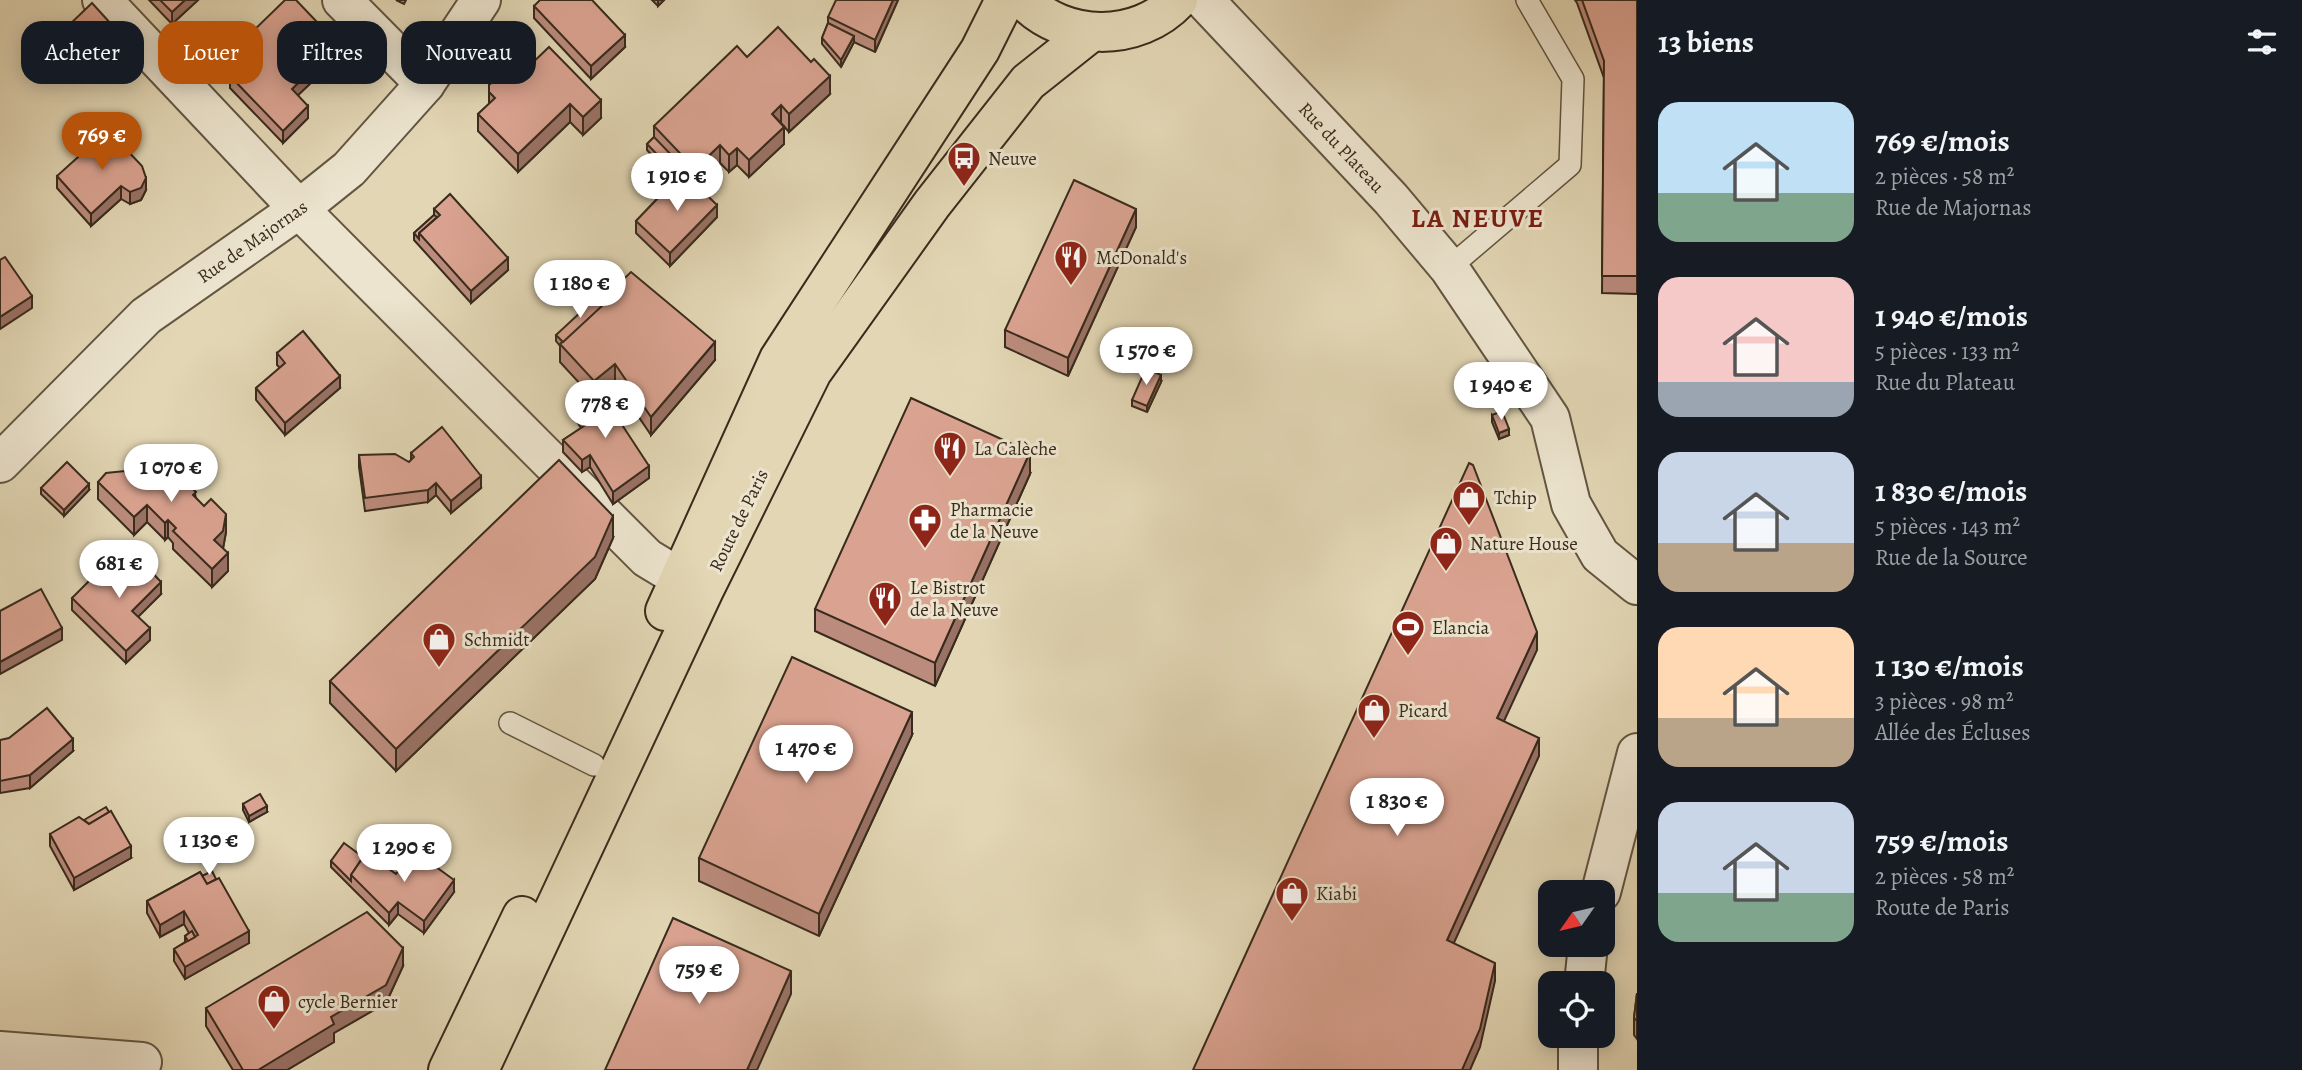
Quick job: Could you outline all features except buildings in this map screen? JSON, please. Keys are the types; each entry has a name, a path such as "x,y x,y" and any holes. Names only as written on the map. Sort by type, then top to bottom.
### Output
{"main road":[{"name":"Route de Paris","path":"448,1070 594,765 779,359 980,50 1005,0"},
{"path":"1024,0 1033,10 1061,25 1091,32 1120,31 1147,22 1178,0"},
{"name":"Route de Paris","path":"479,1070 704,590 812,372 932,204 1028,82 1091,32"}],"street":[{"path":"102,0 299,209 647,558 680,578"},
{"path":"342,0 401,60"},
{"name":"Rue de Majornas","path":"467,21 481,0"},
{"name":"Rue du Plateau","path":"1204,0 1391,199 1449,268 1550,418 1572,504 1600,555 1637,585"},
{"name":"Rue de Majornas","path":"0,463 146,316 299,209 349,169 425,84"},
{"path":"1604,880 1637,753"},
{"path":"1578,1048 1578,1070"},
{"path":"0,1051 142,1062"}],"lane":[{"path":"1449,268 1570,165 1573,79 1527,0"},
{"path":"510,723 594,765"}],"place":[{"name":"Neuve","path":"964,188"},
{"name":"McDonald's","path":"1071,287"},
{"name":"La Calèche","path":"950,478"},
{"name":"Tchip","path":"1469,527"},
{"name":"Pharmacie de la Neuve","path":"925,550"},
{"name":"Nature House","path":"1446,573"},
{"name":"Le Bistrot de la Neuve","path":"885,628"},
{"name":"Elancia","path":"1408,657"},
{"name":"Schmidt","path":"439,669"},
{"name":"Picard","path":"1374,740"},
{"name":"Kiabi","path":"1292,923"},
{"name":"cycle Bernier","path":"274,1031"}],"district":[{"name":"LA NEUVE","path":"1478,218"}]}
